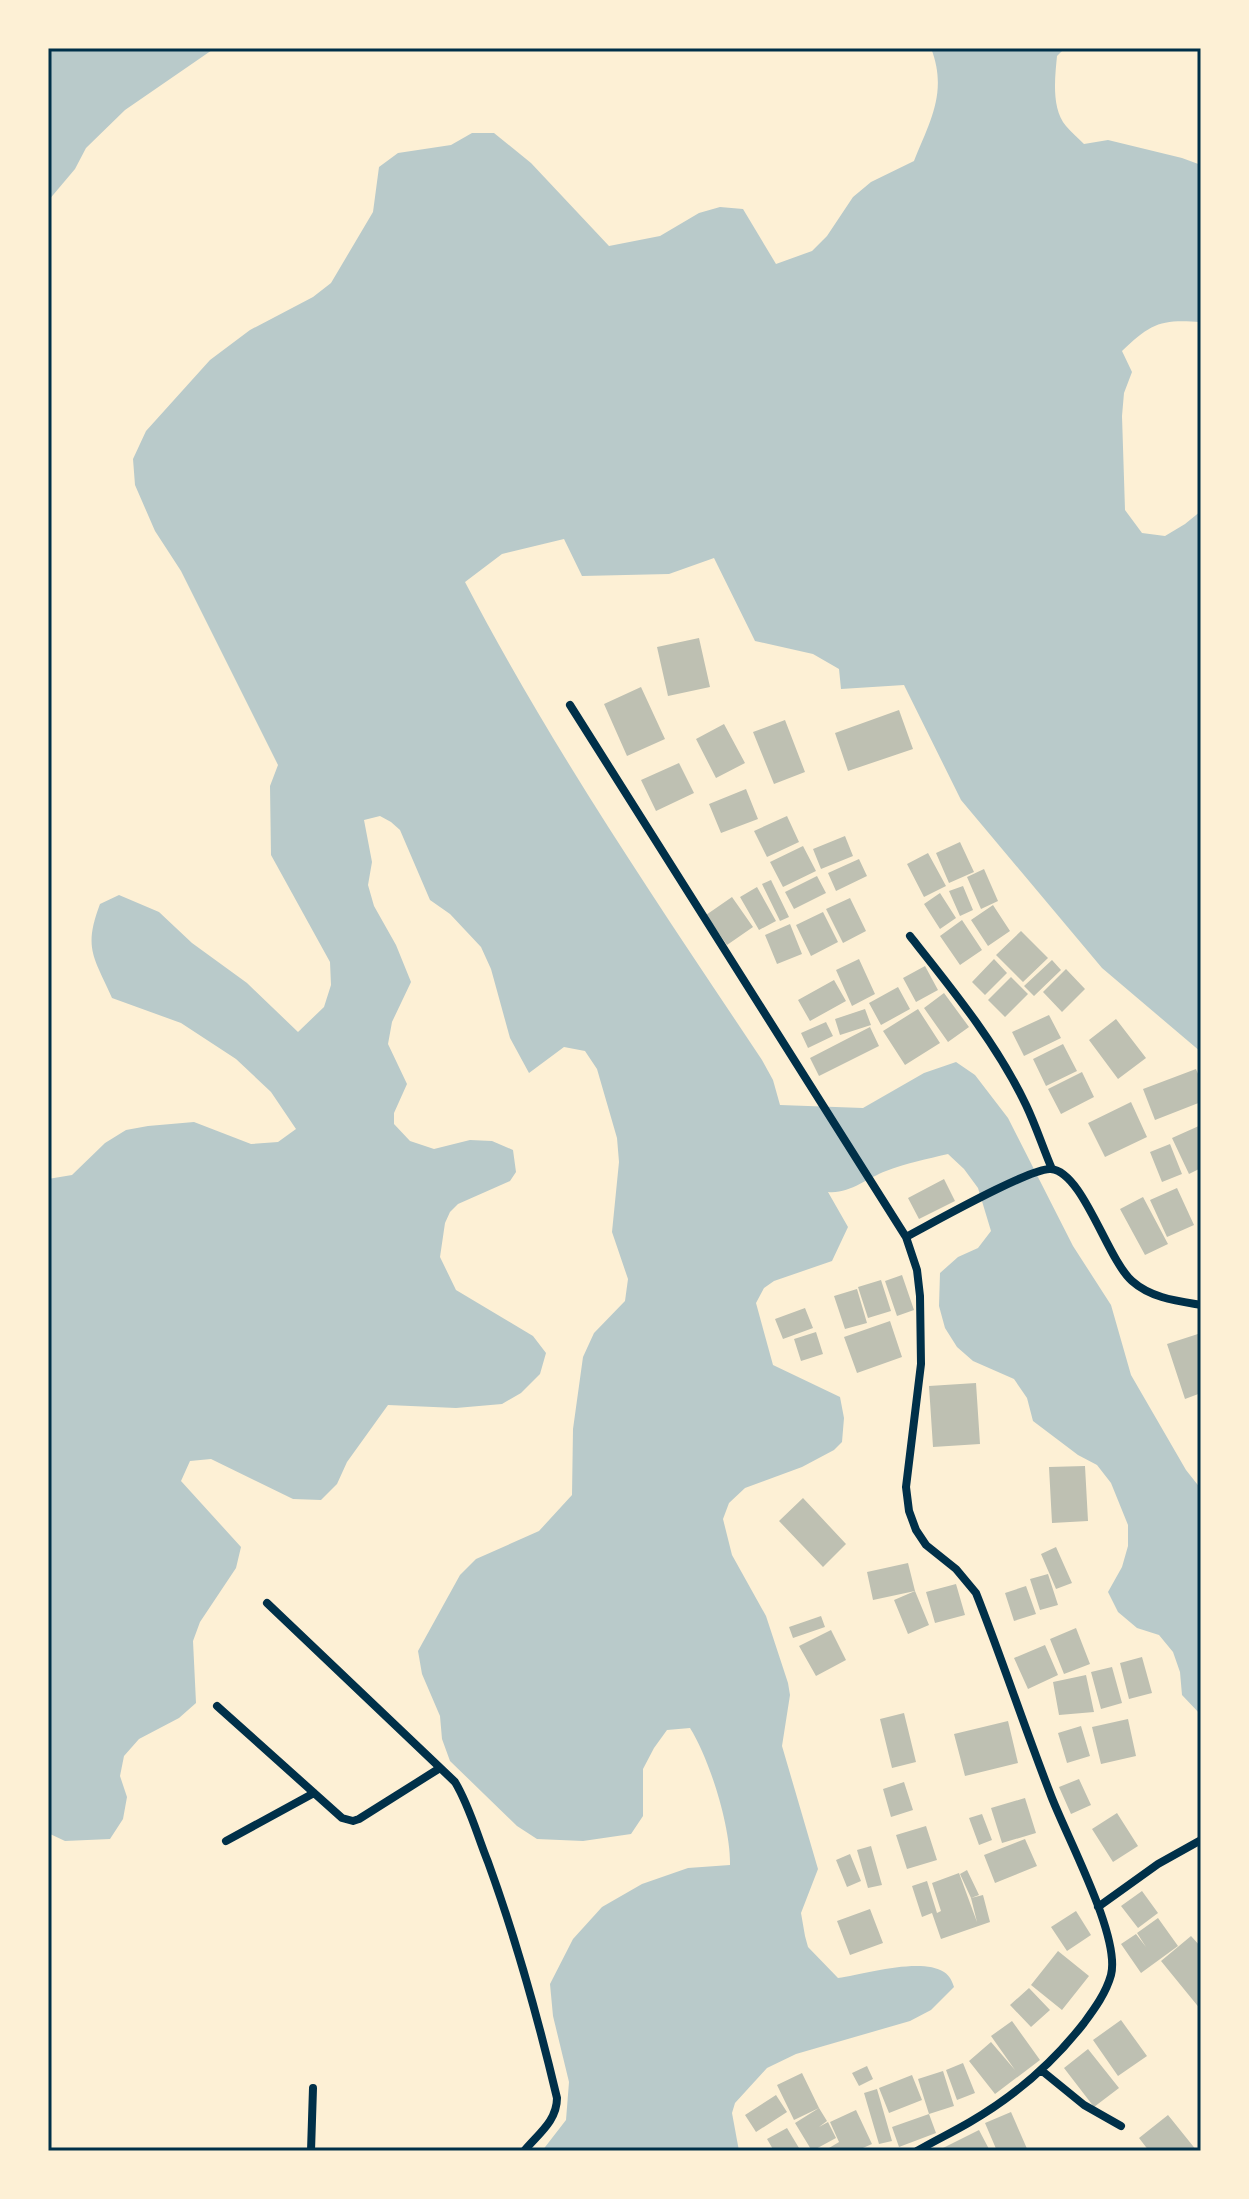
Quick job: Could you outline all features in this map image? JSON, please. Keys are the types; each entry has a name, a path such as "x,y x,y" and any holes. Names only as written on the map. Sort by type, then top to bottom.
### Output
{"street":[{"path":"570,705 906,1237 917,1270 921,1364 906,1487 909,1511 926,1545 956,1569 976,1593 1051,1797 1098,1907 1113,1954 1105,1992 1068,2043 1007,2098 917,2151"},
{"path":"910,936 998,1056 1026,1105 1052,1169"},
{"path":"906,1237 998,1189 1041,1170 1052,1169 1071,1181 1131,1281 1152,1295 1201,1305"},
{"path":"267,1603 455,1782 464,1797 530,1986 557,2098 553,2118 524,2151"},
{"path":"217,1706 342,1818 359,1819 440,1768"},
{"path":"226,1841 314,1793"},
{"path":"1098,1907 1158,1864 1201,1840"},
{"path":"1041,2070 1084,2105 1121,2126"},
{"path":"311,2151 313,2088"}],"shaded area":[{"path":"48,48 215,48 125,110 86,148 75,169 48,201"},
{"path":"931,48 1065,48 1057,56 1056,101 1061,119 1084,144 1108,140 1201,165 1201,322 1176,321 1157,325 1122,351 1132,372 1124,393 1122,416 1125,510 1142,533 1165,536 1201,511 1201,1052 1102,968 961,800 904,685 841,689 839,669 813,654 755,641 714,558 669,574 582,576 564,539 502,554 465,582 570,765 762,1060 773,1080 780,1105 863,1108 924,1073 956,1062 975,1075 1008,1118 1073,1246 1111,1305 1131,1375 1186,1470 1201,1489 1201,1715 1182,1695 1180,1672 1173,1652 1159,1635 1137,1628 1118,1612 1108,1592 1122,1567 1128,1546 1128,1525 1111,1483 1097,1465 1078,1455 1033,1421 1027,1398 1014,1379 973,1361 957,1347 945,1328 939,1306 940,1273 958,1257 978,1248 991,1231 978,1188 948,1154 894,1168 844,1191 828,1192 848,1227 832,1261 774,1281 764,1288 756,1303 773,1365 840,1397 844,1418 842,1442 834,1450 802,1467 745,1488 729,1503 723,1519 732,1555 766,1616 788,1683 790,1695 782,1746 818,1869 801,1913 808,1947 838,1978 922,1966 944,1972 954,1987 931,2010 910,2021 796,2054 767,2068 735,2103 732,2113 739,2151 542,2151 566,2120 569,2082 553,2016 550,1984 573,1939 602,1907 642,1884 688,1868 730,1865 727,1832 705,1758 690,1728 667,1730 654,1748 643,1769 643,1816 631,1834 583,1841 537,1839 517,1826 450,1761 442,1739 440,1716 422,1674 418,1651 460,1575 476,1559 539,1531 572,1495 573,1429 583,1357 594,1333 625,1301 628,1279 612,1232 619,1162 617,1138 597,1069 585,1051 564,1047 529,1073 510,1038 491,969 481,947 450,914 430,900 400,830 380,816 364,820 372,862 368,885 374,906 396,945 411,982 392,1022 388,1044 407,1084 394,1113 394,1124 410,1141 434,1149 470,1140 492,1141 513,1150 516,1172 510,1181 458,1204 450,1212 445,1223 440,1257 456,1290 533,1336 546,1353 540,1374 521,1393 502,1404 456,1408 388,1405 347,1462 337,1484 321,1500 293,1499 211,1459 190,1461 181,1481 241,1547 236,1568 200,1622 193,1641 196,1703 179,1718 139,1739 124,1756 120,1776 127,1797 123,1819 110,1839 65,1841 48,1833 48,1179 72,1175 105,1143 126,1130 194,1122 251,1144 278,1142 296,1129 271,1092 236,1059 181,1023 112,998 93,952 92,932 100,904 119,895 159,912 192,943 247,983 298,1032 324,1007 331,985 330,962 271,855 270,786 278,765 181,571 155,531 135,485 133,459 146,431 210,360 250,330 313,297 331,283 373,212 379,167 398,153 451,145 472,133 494,133 531,163 609,246 660,236 699,213 720,207 743,209 776,264 812,251 827,236 853,197 871,182 914,161 931,119 937,93 936,64"}],"building":[{"path":"699,638 710,687 668,696 657,647"},
{"path":"641,687 665,739 627,756 604,704"},
{"path":"899,710 913,749 848,771 835,733"},
{"path":"785,720 805,772 774,784 753,732"},
{"path":"724,724 745,763 716,778 696,739"},
{"path":"679,763 694,793 656,811 641,780"},
{"path":"746,789 758,819 721,833 709,804"},
{"path":"787,816 799,842 767,857 754,831"},
{"path":"845,836 853,856 821,869 813,849"},
{"path":"960,842 974,872 949,883 936,853"},
{"path":"803,846 816,871 783,887 770,862"},
{"path":"928,853 946,886 924,897 907,864"},
{"path":"859,859 867,876 836,891 828,873"},
{"path":"984,869 998,901 981,909 967,877"},
{"path":"817,876 826,893 794,909 785,892"},
{"path":"771,880 789,917 780,921 762,884"},
{"path":"963,886 973,910 960,916 949,891"},
{"path":"757,887 776,921 759,930 740,897"},
{"path":"940,893 956,918 940,929 924,904"},
{"path":"732,897 753,927 727,945 706,915"},
{"path":"850,898 866,931 843,943 826,909"},
{"path":"993,905 1010,931 988,946 971,920"},
{"path":"823,912 838,942 811,956 796,925"},
{"path":"962,920 982,950 960,965 940,936"},
{"path":"790,924 802,954 777,964 765,935"},
{"path":"1021,931 1048,958 1023,982 996,955"},
{"path":"859,959 875,994 852,1006 836,970"},
{"path":"994,959 1007,973 985,995 972,982"},
{"path":"1052,960 1061,970 1034,996 1024,986"},
{"path":"925,966 938,990 916,1002 903,978"},
{"path":"1066,969 1085,989 1062,1012 1043,992"},
{"path":"1011,977 1028,994 1005,1017 988,1000"},
{"path":"834,980 846,1001 810,1021 798,1000"},
{"path":"898,987 910,1009 881,1025 869,1003"},
{"path":"944,993 969,1027 948,1042 924,1008"},
{"path":"865,1009 871,1025 840,1035 835,1019"},
{"path":"918,1009 940,1043 905,1065 883,1031"},
{"path":"1049,1015 1061,1038 1024,1056 1012,1032"},
{"path":"1116,1019 1146,1058 1118,1079 1089,1040"},
{"path":"826,1022 833,1036 808,1048 801,1033"},
{"path":"870,1027 879,1046 819,1076 810,1058"},
{"path":"1063,1044 1077,1071 1046,1086 1033,1059"},
{"path":"1196,1069 1201,1081 1201,1102 1155,1120 1143,1089"},
{"path":"1082,1072 1094,1097 1061,1114 1048,1089"},
{"path":"1131,1102 1147,1137 1105,1157 1088,1123"},
{"path":"1201,1125 1201,1168 1189,1174 1172,1138"},
{"path":"1170,1144 1182,1174 1162,1182 1150,1152"},
{"path":"944,1179 955,1201 919,1219 908,1198"},
{"path":"1177,1188 1194,1225 1167,1237 1150,1200"},
{"path":"1143,1197 1168,1244 1145,1255 1120,1209"},
{"path":"902,1275 914,1310 897,1316 885,1281"},
{"path":"881,1280 891,1311 868,1318 858,1287"},
{"path":"857,1289 867,1323 845,1329 834,1296"},
{"path":"805,1308 813,1328 783,1339 775,1319"},
{"path":"890,1321 902,1357 857,1373 844,1337"},
{"path":"816,1332 823,1354 801,1361 794,1339"},
{"path":"1201,1333 1201,1393 1185,1399 1167,1344"},
{"path":"976,1383 980,1444 933,1447 929,1386"},
{"path":"1085,1466 1088,1521 1052,1523 1049,1467"},
{"path":"803,1498 846,1544 823,1567 779,1521"},
{"path":"1056,1547 1072,1583 1056,1589 1041,1554"},
{"path":"908,1563 915,1591 873,1600 867,1572"},
{"path":"1048,1574 1058,1605 1040,1610 1030,1579"},
{"path":"956,1584 965,1615 935,1623 926,1592"},
{"path":"1026,1586 1036,1614 1014,1621 1005,1593"},
{"path":"915,1591 929,1625 908,1634 894,1600"},
{"path":"821,1616 825,1627 793,1638 789,1627"},
{"path":"1076,1628 1090,1664 1064,1674 1050,1639"},
{"path":"831,1630 846,1660 816,1676 799,1646"},
{"path":"1045,1645 1058,1675 1028,1689 1014,1658"},
{"path":"1142,1657 1152,1693 1129,1699 1120,1663"},
{"path":"1112,1667 1122,1703 1101,1709 1091,1672"},
{"path":"1086,1675 1094,1712 1059,1715 1053,1682"},
{"path":"904,1713 916,1762 892,1768 880,1719"},
{"path":"1128,1719 1136,1756 1101,1764 1092,1727"},
{"path":"1008,1721 1018,1763 965,1776 954,1734"},
{"path":"1081,1726 1090,1756 1067,1763 1058,1733"},
{"path":"1079,1779 1091,1805 1071,1814 1059,1787"},
{"path":"904,1782 913,1810 891,1817 883,1789"},
{"path":"1025,1798 1036,1833 1002,1843 991,1808"},
{"path":"1117,1813 1138,1846 1113,1862 1092,1829"},
{"path":"982,1814 992,1840 979,1845 969,1818"},
{"path":"926,1826 937,1860 907,1869 896,1835"},
{"path":"1025,1839 1037,1866 995,1883 984,1855"},
{"path":"871,1846 882,1885 868,1888 857,1850"},
{"path":"850,1854 861,1881 847,1887 836,1860"},
{"path":"967,1870 979,1895 971,1898 960,1874"},
{"path":"959,1873 977,1922 971,1898 983,1895 990,1922 941,1939 932,1913 922,1917 912,1886 927,1881 937,1913 941,1911 932,1883"},
{"path":"1142,1891 1158,1913 1138,1928 1121,1906"},
{"path":"870,1909 883,1943 850,1955 837,1921"},
{"path":"1076,1911 1091,1935 1067,1951 1051,1927"},
{"path":"1158,1918 1178,1946 1141,1973 1121,1944 1136,1934 1146,1947 1137,1933"},
{"path":"1191,1936 1201,1947 1201,2010 1161,1961"},
{"path":"1058,1951 1089,1976 1062,2010 1031,1985"},
{"path":"1029,1988 1050,2010 1031,2027 1010,2005"},
{"path":"1121,2020 1147,2056 1118,2076 1093,2040"},
{"path":"1012,2021 1040,2060 995,2094 969,2061 991,2042 1015,2070 991,2036"},
{"path":"1088,2049 1119,2088 1094,2107 1064,2068"},
{"path":"963,2063 975,2093 957,2100 946,2070"},
{"path":"867,2066 873,2079 859,2086 852,2073"},
{"path":"943,2071 954,2106 929,2114 918,2079"},
{"path":"802,2073 819,2108 794,2120 777,2085"},
{"path":"912,2075 922,2100 889,2113 879,2088"},
{"path":"877,2089 892,2141 879,2144 864,2093"},
{"path":"776,2095 787,2112 756,2132 745,2115"},
{"path":"819,2108 827,2121 819,2127 828,2122 836,2138 812,2151 795,2123"},
{"path":"856,2110 872,2144 856,2151 824,2151 839,2142 830,2122"},
{"path":"1011,2112 1028,2151 997,2151 985,2123"},
{"path":"929,2114 936,2133 899,2147 892,2127"},
{"path":"1168,2115 1197,2151 1149,2151 1139,2138"},
{"path":"787,2128 799,2148 774,2151 767,2139"},
{"path":"979,2130 990,2151 937,2151"}]}
